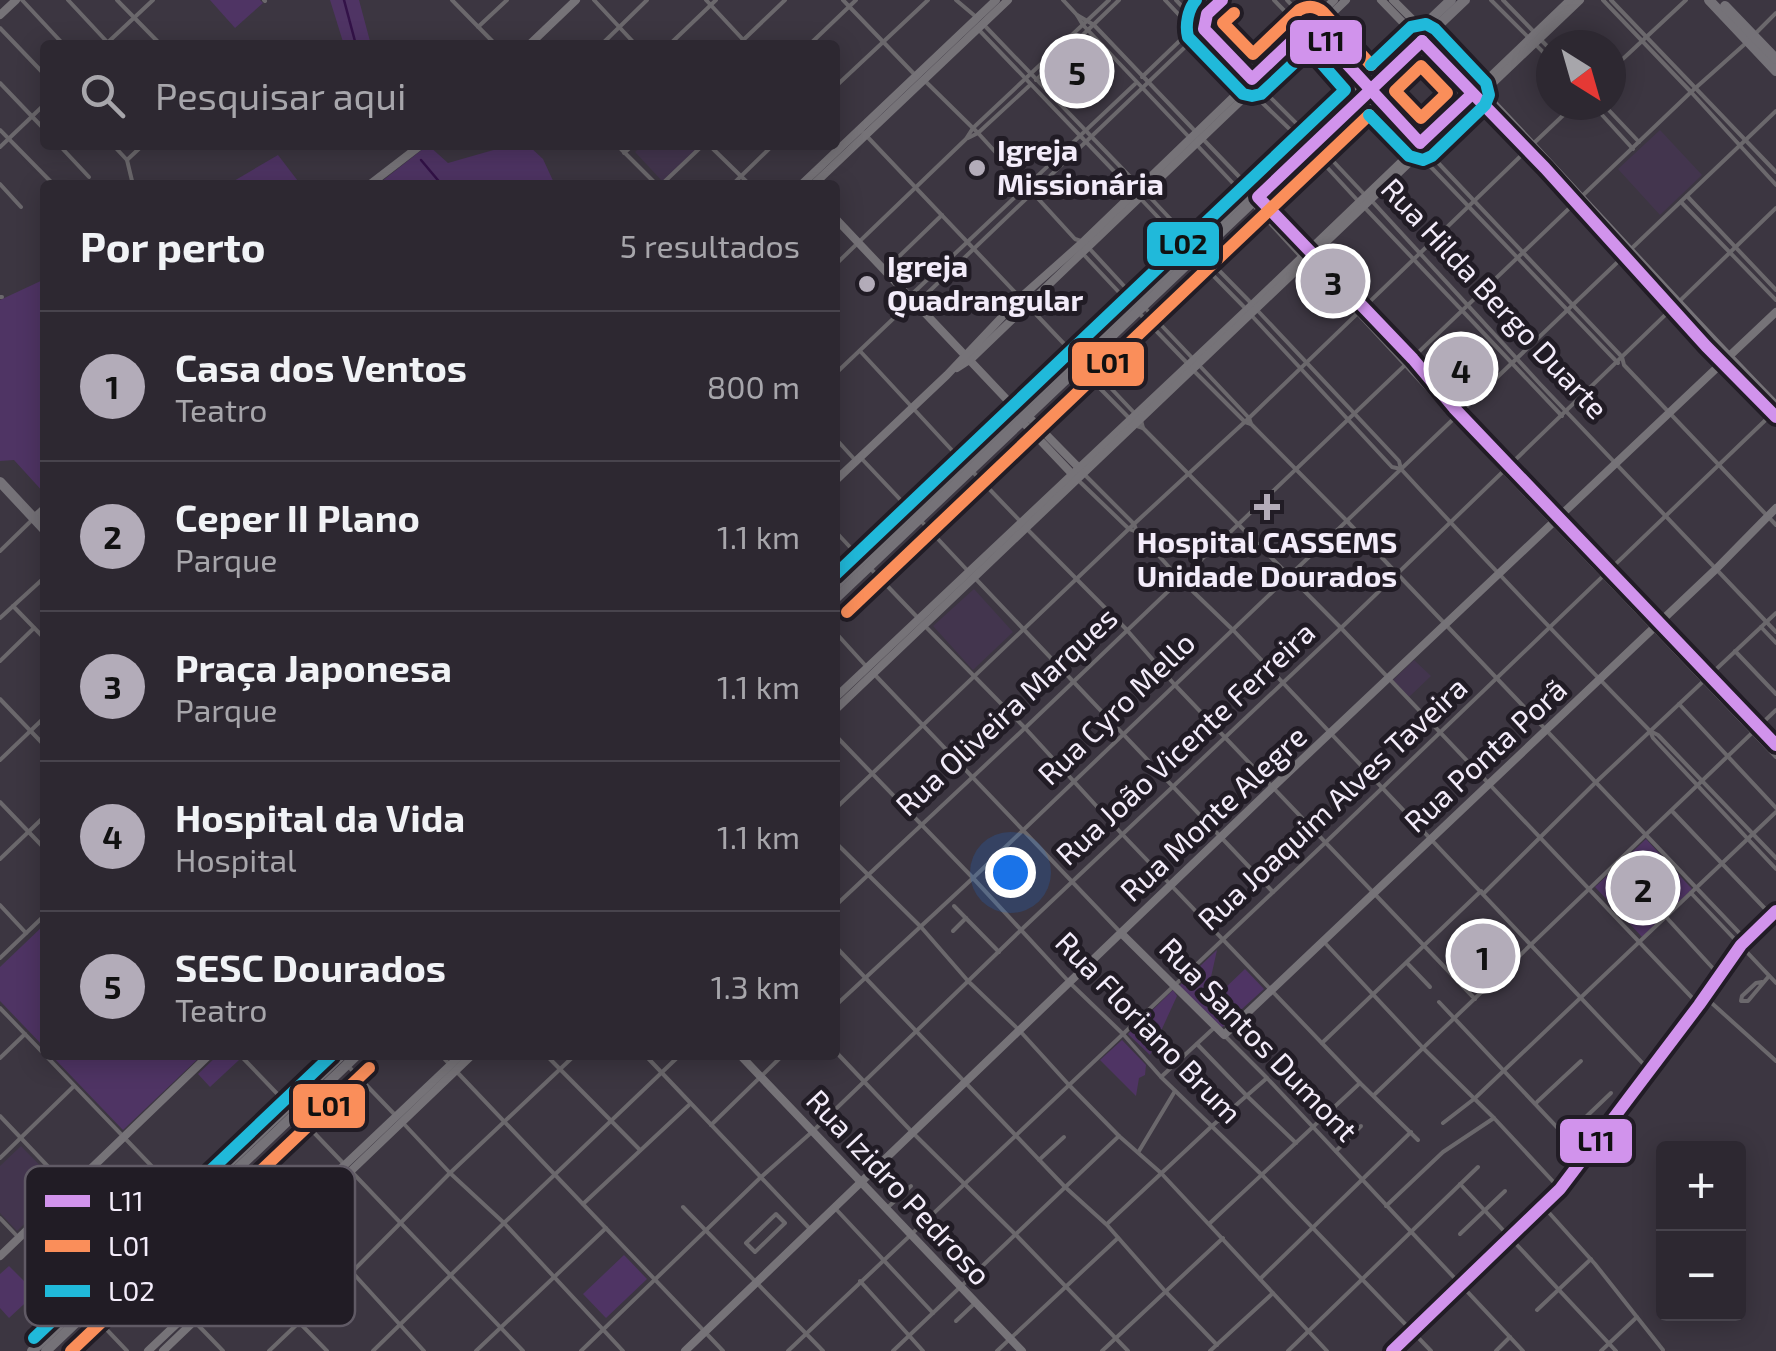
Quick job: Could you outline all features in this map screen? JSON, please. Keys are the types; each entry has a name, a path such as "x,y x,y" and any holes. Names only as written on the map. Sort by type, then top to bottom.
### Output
{"main road":[{"path":"1422,35 1452,0"},
{"path":"840,593 866,563 1077,358 1137,306 1422,35 1465,0"},
{"path":"1709,0 1776,60"},
{"path":"1718,0 1776,71"},
{"path":"0,484 40,525"},
{"path":"840,582 866,563"},
{"path":"234,1166 340,1060"},
{"path":"32,1351 63,1326"},
{"path":"46,1351 69,1326"}],"street":[{"path":"0,15 19,0 59,40"},
{"path":"68,0 104,40"},
{"path":"117,0 156,40"},
{"path":"112,40 152,0"},
{"path":"452,0 491,40"},
{"path":"478,28 507,0"},
{"path":"534,40 576,0"},
{"path":"594,0 631,40"},
{"path":"606,40 647,0"},
{"path":"674,40 708,3 716,0"},
{"path":"708,3 743,40 785,0"},
{"path":"843,0 975,131 1164,340 1194,364"},
{"path":"813,40 856,0"},
{"path":"840,82 928,0"},
{"path":"956,0 1092,136 1195,251 1399,461 1401,469 1500,575 1776,858"},
{"path":"807,180 996,0"},
{"path":"976,21 1008,0"},
{"path":"1063,0 1094,25 1149,82 1196,139"},
{"path":"975,131 1109,0"},
{"path":"840,260 1120,0"},
{"name":"Rua Hilda Bergo Duarte","path":"1165,0 1421,253 1565,414"},
{"name":"Rua Hilda Bergo Duarte","path":"1176,0 1251,85"},
{"path":"1274,0 1309,30"},
{"path":"1286,0 1380,114 1524,252 1622,357 1624,365"},
{"path":"1309,30 1334,0"},
{"path":"840,477 1309,30 1346,0"},
{"path":"1382,0 1422,35"},
{"path":"1393,0 1775,411"},
{"path":"1492,0 1535,38"},
{"path":"1503,0 1535,38"},
{"path":"840,705 971,574 1137,422 1420,149 1570,0"},
{"path":"1535,38 1580,0"},
{"path":"1602,0 1776,185"},
{"path":"1611,0 1776,172"},
{"path":"1626,56 1686,0"},
{"path":"1078,14 1088,31 1252,196 1504,472 1610,571 1776,756"},
{"name":"Rua Oliveira Marques","path":"840,901 1776,14"},
{"path":"976,21 1080,136 1140,192"},
{"path":"840,369 966,243 1198,23"},
{"path":"0,28 40,70"},
{"path":"913,299 1204,29"},
{"path":"0,83 40,125"},
{"path":"1363,90 1386,108 1468,206 1616,362 1624,365 1718,465 1772,515"},
{"path":"1122,96 1128,102"},
{"path":"1380,114 1386,108"},
{"path":"0,147 40,109"},
{"name":"Rua Cyro Mello","path":"840,1001 1776,111"},
{"path":"840,803 1131,527 1248,422 1558,120"},
{"path":"1607,120 1633,148"},
{"path":"1618,120 1639,142"},
{"path":"0,130 49,180"},
{"path":"862,131 1699,1005"},
{"path":"840,142 845,147"},
{"path":"816,180 845,147"},
{"path":"64,150 89,177"},
{"path":"118,150 128,160"},
{"path":"131,180 126,162 138,150"},
{"path":"376,180 416,150"},
{"path":"620,150 653,180"},
{"path":"624,154 628,150"},
{"path":"665,180 700,150"},
{"path":"712,150 745,180"},
{"path":"737,180 769,150"},
{"path":"0,184 22,206"},
{"path":"1687,196 1776,300"},
{"name":"Rua Hilda Bergo Duarte","path":"1365,201 1462,312 1616,463 1776,632"},
{"path":"1680,202 1776,290"},
{"name":"Rua João Vicente Ferreira","path":"581,1351 1565,414 1776,208"},
{"path":"885,270 942,215"},
{"path":"840,223 1233,630 1650,1071"},
{"path":"1307,256 1413,359 1604,577 1709,675 1776,745"},
{"path":"1137,306 1170,334 1248,422 1646,836 1744,942 1776,983"},
{"path":"1252,310 1300,369 1392,467 1401,469"},
{"name":"Rua Monte Alegre","path":"686,1351 1274,786 1776,312"},
{"path":"1164,340 1170,334"},
{"path":"860,350 1475,998"},
{"name":"Rua Joaquim Alves Taveira","path":"788,1351 1775,411"},
{"path":"840,443 1024,628 1273,892"},
{"path":"0,551 40,513"},
{"name":"Rua Ponta Porã","path":"1224,1035 1772,515"},
{"path":"840,536 1418,1140"},
{"path":"0,618 40,582"},
{"path":"13,606 40,634"},
{"path":"1322,1043 1776,612"},
{"path":"1761,627 1776,642"},
{"path":"0,661 34,628"},
{"name":"Rua Santos Dumont","path":"840,637 1121,933 1267,1078 1523,1351"},
{"path":"1735,651 1776,694"},
{"path":"840,694 871,671"},
{"path":"0,699 40,741"},
{"path":"1443,1123 1504,1071 1776,810 1678,704"},
{"path":"1374,1096 1776,710"},
{"path":"0,760 40,722"},
{"path":"1650,731 1652,738 1776,870"},
{"name":"Rua Floriano Brum","path":"840,741 1161,1077 1431,1351"},
{"path":"0,802 40,845"},
{"path":"1392,1351 1560,1189 1744,942 1774,913 1672,811"},
{"path":"0,859 40,821"},
{"path":"840,847 921,927 1069,1086 1161,1173 1327,1351"},
{"path":"0,906 26,933"},
{"path":"954,906 999,952"},
{"path":"953,931 966,918"},
{"path":"1666,918 1720,976"},
{"path":"0,958 40,920"},
{"path":"1323,941 1560,1189"},
{"path":"840,951 1065,1187 1107,1225 1165,1292 1227,1351"},
{"path":"1407,963 1430,988"},
{"path":"1762,982 1756,983 1741,1001 1748,1001 1769,976"},
{"path":"1705,997 1776,1062"},
{"path":"1439,1002 1585,1158"},
{"path":"0,1008 40,1050"},
{"path":"1161,1077 1216,1027"},
{"path":"0,1058 25,1034"},
{"path":"1197,1044 1297,1144"},
{"path":"840,1056 1128,1351"},
{"path":"50,1060 152,1166"},
{"path":"94,1166 204,1060"},
{"path":"245,1060 346,1166"},
{"path":"344,1060 450,1173 504,1222 623,1351"},
{"path":"446,1060 722,1351"},
{"path":"453,1068 457,1060"},
{"path":"350,1166 465,1060"},
{"path":"551,1060 640,1150"},
{"path":"355,1269 570,1060"},
{"path":"650,1060 811,1230"},
{"path":"373,1351 675,1060"},
{"name":"Rua Izidro Pedroso","path":"745,1060 1022,1351"},
{"path":"710,1125 778,1060"},
{"path":"1536,1103 1581,1061"},
{"path":"1107,1225 1267,1078"},
{"path":"1209,1224 1360,1083"},
{"path":"0,1158 74,1086"},
{"path":"1139,1151 1175,1090"},
{"path":"1566,1136 1611,1093"},
{"path":"583,1204 690,1104"},
{"path":"0,1116 48,1166"},
{"path":"1386,1206 1443,1152 1494,1118"},
{"path":"1336,1151 1361,1126"},
{"path":"1259,1280 1410,1132"},
{"path":"893,1351 1119,1136"},
{"path":"1040,1160 1064,1137"},
{"path":"240,1160 246,1166"},
{"path":"1288,1351 1478,1167"},
{"path":"355,1176 523,1351"},
{"path":"1460,1184 1616,1351"},
{"path":"886,1209 910,1186"},
{"path":"1460,1234 1505,1190"},
{"path":"1543,1206 1663,1350"},
{"path":"683,1207 823,1351"},
{"path":"834,1207 932,1313"},
{"path":"780,1218 790,1208"},
{"path":"776,1214 780,1218 785,1223 755,1252 746,1243 776,1214"},
{"path":"0,1218 19,1238"},
{"path":"476,1351 606,1228"},
{"path":"0,1256 25,1232"},
{"path":"997,1351 1118,1237"},
{"path":"1102,1351 1223,1238"},
{"path":"1537,1310 1591,1259"},
{"path":"355,1275 424,1351"},
{"path":"860,1282 923,1351"},
{"path":"1210,1351 1273,1293"},
{"path":"956,1321 976,1303"},
{"path":"1600,1351 1637,1317"},
{"path":"103,1326 127,1351"},
{"path":"148,1351 180,1326"},
{"path":"163,1351 184,1326"},
{"path":"199,1326 223,1351"},
{"path":"269,1351 296,1326"},
{"path":"304,1326 327,1351"},
{"path":"1496,1351 1510,1338"}],"shaded area":[{"path":"210,0 260,0 263,3 235,28"},
{"path":"330,0 359,0 370,40 342,40"},
{"path":"1660,130 1702,175 1660,215 1618,169"},
{"path":"422,150 434,150 448,163 494,150 533,150 543,159 553,180 383,180"},
{"path":"637,150 696,150 665,180 635,152"},
{"path":"278,155 297,180 236,180"},
{"path":"40,281 40,489 14,460 0,461 0,300"},
{"path":"1448,336 1490,377 1465,401 1434,364 1442,357 1435,349"},
{"path":"974,589 1013,632 973,670 933,626"},
{"path":"1414,660 1431,676 1409,697 1393,680"},
{"path":"1646,839 1692,889 1642,937 1595,887"},
{"path":"40,929 40,1043 0,1001 0,967"},
{"path":"1217,950 1211,977 1223,990 1245,969 1264,989 1221,1028 1179,986"},
{"path":"1173,990 1177,996 1150,1055 1128,1034"},
{"path":"1122,1040 1146,1065 1136,1096 1100,1060"},
{"path":"56,1060 197,1060 123,1130"},
{"path":"213,1060 239,1060 210,1087 198,1074"},
{"path":"21,1146 41,1166 25,1166 25,1223 17,1231 0,1213 0,1166"},
{"path":"624,1255 647,1279 606,1318 583,1294"},
{"path":"9,1266 25,1282 25,1303 9,1318 0,1308 0,1274"}],"waterway":[{"path":"344,0 355,40"},
{"path":"421,160 438,180"}],"transit line":[{"name":"L02","path":"840,570 1345,90 1309,49 1261,94 1243,94 1188,37 1188,17 1196,0"},
{"name":"L11","path":"1222,0 1207,14 1204,29 1252,79 1310,24 1420,143 1472,94"},
{"name":"L01","path":"1234,13 1223,23 1253,54 1299,10 1318,8 1371,65"},
{"name":"L02","path":"1369,115 1409,156 1423,160 1485,105 1489,95 1486,83 1426,24 1411,27 1371,65"},
{"name":"L11","path":"1422,41 1258,197 1776,745"},
{"name":"L11","path":"1422,41 1776,417"},
{"name":"L01","path":"1421,66 1447,93 1421,118 1395,91 1421,66"},
{"name":"L01","path":"847,612 1369,115"},
{"name":"L11","path":"1392,1351 1560,1189 1741,945 1776,911"},
{"name":"L02","path":"215,1166 327,1060"},
{"name":"L01","path":"266,1166 369,1068"},
{"name":"L02","path":"34,1338 47,1326"},
{"name":"L01","path":"71,1351 97,1326"}],"place":[{"name":"SESC Dourados","path":"1077,71"},
{"name":"Igreja Missionária","path":"977,168"},
{"name":"Praça Japonesa","path":"1333,281"},
{"name":"Igreja Quadrangular","path":"867,284"},
{"name":"Hospital da Vida","path":"1461,369"},
{"name":"Hospital CASSEMS Unidade Dourados","path":"1267,507"},
{"name":"Ceper II Plano","path":"1643,888"},
{"name":"Casa dos Ventos","path":"1483,956"}]}
